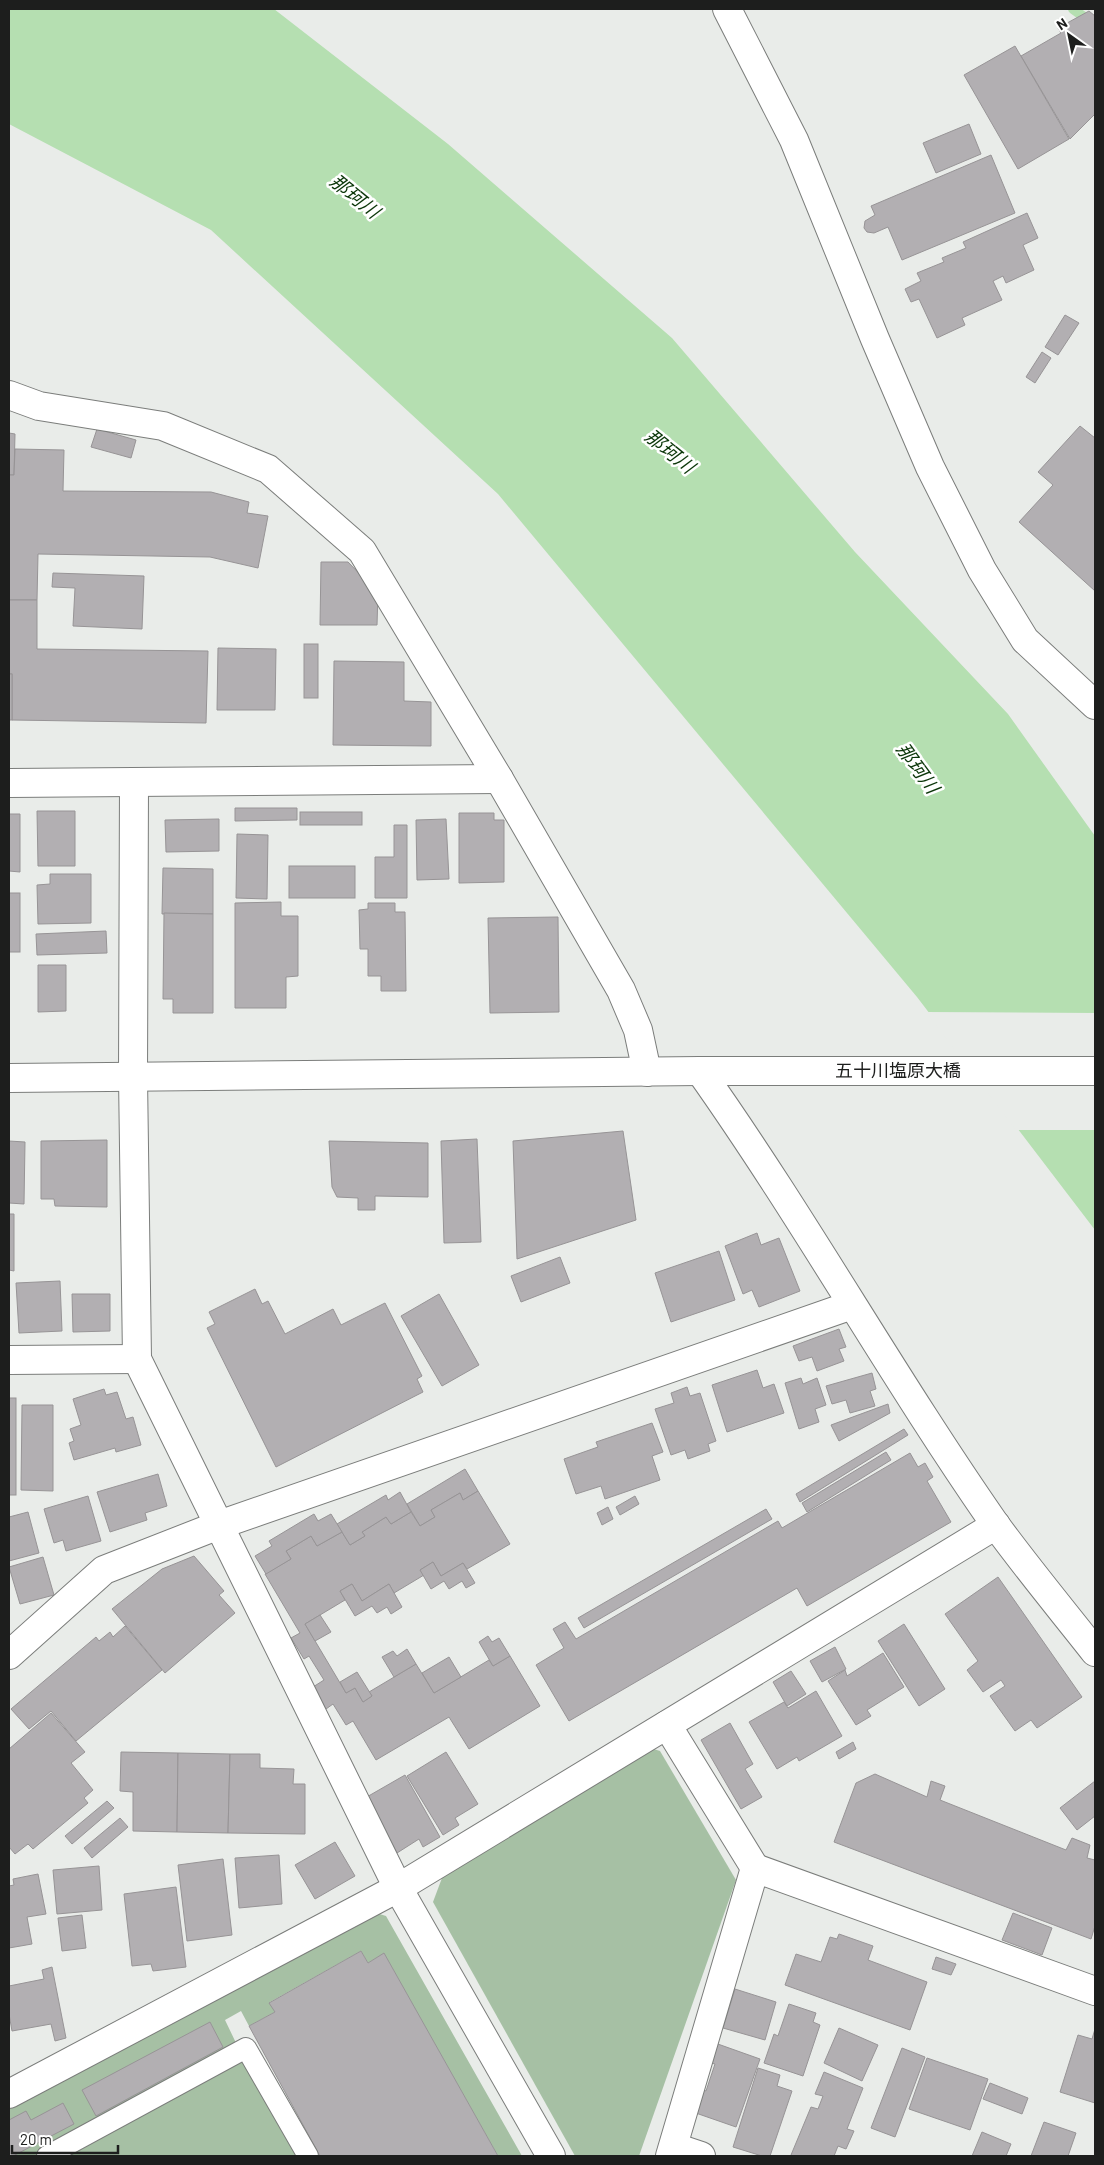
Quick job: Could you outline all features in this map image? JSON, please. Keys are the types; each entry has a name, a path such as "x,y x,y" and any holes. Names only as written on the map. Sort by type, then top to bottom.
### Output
{"street":[{"path":"727,9 794,140 922,449 982,570 1025,640 1095,705"},
{"path":"9,395 39,406 163,426 268,469 362,551 499,779 622,990 638,1030 647,1072"},
{"path":"9,783 499,779"},
{"path":"134,783 133,1077 137,1359 398,1888 551,2156"},
{"path":"700,1071 736,1121 852,1306 996,1524 1095,1652"},
{"name":"五十川塩原大橋","path":"9,1078 700,1071 1095,1071"},
{"path":"9,1655 104,1570 219,1525 852,1306"},
{"path":"9,1360 137,1359"},
{"path":"9,2094 398,1888 996,1524"},
{"path":"667,1725 755,1868 1095,1991"},
{"path":"701,2156 672,2151 755,1868"}],"lane":[{"path":"47,2156 246,2048 308,2156"}],"shaded area":[{"path":"647,1747 660,1751 736,1880 639,2156 575,2156 433,1902 442,1878"},
{"path":"373,1912 386,1916 522,2156 498,2156 384,1954 368,1963 361,1951 270,2002 275,2012 249,2026 241,2011 225,2020 237,2045 34,2156 9,2156 9,2108"},
{"path":"244,2060 299,2156 67,2156"}],"water":[{"name":"那珂川","path":"9,9 274,9 448,144 672,338 855,552 1008,714 1095,836 1095,1230 917,997 498,494 211,230 9,124"}],"pier":[{"path":"926,1012 1095,1013 1095,1130 1016,1130"}],"building":[{"path":"1089,11 1095,16 1095,114 1070,139 1021,56 1061,33 1058,28"},
{"path":"1015,46 1069,139 1018,169 964,75"},
{"path":"969,124 981,154 936,173 923,143"},
{"path":"991,155 1015,213 902,260 888,227 874,233 867,232 864,228 865,221 875,215 871,206"},
{"path":"1027,213 1038,238 1023,245 1034,270 1006,283 1003,276 993,281 1002,300 962,318 965,325 937,338 919,299 911,302 905,289 921,281 917,273 944,262 942,258 966,248 963,242"},
{"path":"1065,315 1079,323 1058,355 1045,347"},
{"path":"1042,352 1051,358 1035,383 1026,377"},
{"path":"1080,426 1095,438 1095,591 1019,522 1053,485 1038,472"},
{"path":"97,429 136,440 131,458 91,447"},
{"path":"9,433 15,434 14,475 9,475"},
{"path":"15,449 64,450 63,491 211,492 249,502 247,513 268,516 258,568 210,557 38,554 37,600 9,600 9,475 14,475"},
{"path":"321,562 348,562 378,593 377,625 320,625"},
{"path":"53,573 144,576 142,629 73,626 75,588 52,587"},
{"path":"9,600 37,600 37,649 208,651 206,723 12,720 12,674 9,674"},
{"path":"304,644 318,644 318,698 304,698"},
{"path":"218,648 276,649 275,710 217,710"},
{"path":"334,661 404,662 404,701 431,702 431,746 333,745"},
{"path":"9,674 12,674 12,720 9,720"},
{"path":"235,808 297,808 297,820 235,821"},
{"path":"37,811 75,811 75,866 38,866"},
{"path":"300,812 362,812 362,825 300,825"},
{"path":"459,813 494,813 494,820 504,820 504,882 459,883"},
{"path":"9,814 20,814 20,872 9,871"},
{"path":"219,819 219,851 166,852 165,820"},
{"path":"446,819 449,879 417,880 416,820"},
{"path":"394,825 407,825 407,898 375,898 375,857 394,857"},
{"path":"237,834 268,835 267,899 236,898"},
{"path":"289,866 355,866 355,898 289,898"},
{"path":"163,868 213,869 213,914 162,914"},
{"path":"50,874 91,874 91,923 38,924 37,885 50,884"},
{"path":"9,893 20,893 20,952 9,952"},
{"path":"281,902 281,916 298,916 298,976 286,977 286,1008 235,1008 235,903"},
{"path":"368,903 395,903 395,912 405,912 406,991 381,991 381,976 368,976 368,949 360,949 359,910 368,909"},
{"path":"164,913 213,914 213,1013 173,1013 173,999 163,999"},
{"path":"558,917 559,1012 490,1013 488,918"},
{"path":"106,931 107,953 37,955 36,934"},
{"path":"38,965 66,965 66,1011 38,1012"},
{"path":"623,1131 636,1220 517,1259 513,1141"},
{"path":"477,1139 481,1242 444,1243 441,1141"},
{"path":"107,1140 107,1207 55,1206 54,1199 41,1199 41,1141"},
{"path":"9,1141 25,1142 24,1204 9,1203"},
{"path":"329,1141 428,1143 428,1197 375,1196 375,1210 358,1210 358,1198 337,1197 332,1187"},
{"path":"9,1214 14,1214 14,1271 9,1270"},
{"path":"757,1233 761,1245 779,1238 800,1291 759,1307 752,1290 743,1294 725,1246"},
{"path":"719,1251 735,1300 671,1322 655,1273"},
{"path":"560,1257 570,1283 521,1302 511,1276"},
{"path":"60,1281 62,1331 19,1333 16,1283"},
{"path":"255,1289 262,1304 268,1301 285,1334 333,1309 341,1325 385,1303 422,1376 417,1379 423,1392 276,1467 207,1328 215,1324 209,1312"},
{"path":"72,1294 110,1294 110,1331 73,1332"},
{"path":"439,1294 479,1365 442,1386 401,1316"},
{"path":"839,1329 846,1347 839,1349 844,1361 817,1371 812,1357 799,1361 793,1346"},
{"path":"757,1370 763,1388 774,1384 784,1413 727,1432 712,1385"},
{"path":"872,1373 876,1389 870,1391 875,1406 850,1413 846,1400 832,1404 826,1386"},
{"path":"801,1378 803,1384 817,1378 826,1405 815,1409 819,1422 799,1429 785,1383"},
{"path":"687,1387 690,1396 700,1393 716,1441 708,1444 710,1451 688,1459 685,1450 671,1455 655,1409 674,1403 671,1393"},
{"path":"104,1389 106,1395 117,1392 126,1419 133,1417 141,1445 116,1452 115,1448 74,1460 69,1443 74,1441 70,1429 81,1425 73,1399"},
{"path":"9,1398 16,1398 16,1495 9,1495"},
{"path":"888,1404 890,1413 839,1441 831,1425"},
{"path":"22,1405 53,1405 53,1491 21,1490"},
{"path":"652,1423 663,1452 652,1456 660,1480 605,1499 601,1486 576,1494 564,1459 598,1447 596,1442"},
{"path":"904,1429 908,1435 800,1502 796,1494"},
{"path":"886,1452 891,1460 807,1512 802,1503"},
{"path":"910,1453 918,1467 925,1463 933,1477 927,1481 951,1522 807,1606 797,1588 569,1721 536,1665 564,1648 553,1629 565,1622 576,1639 778,1521 782,1528"},
{"path":"465,1469 478,1491 463,1500 460,1493 431,1510 435,1517 420,1526 407,1504"},
{"path":"158,1474 167,1506 145,1513 147,1520 110,1532 97,1492"},
{"path":"478,1491 510,1544 467,1569 463,1563 441,1576 433,1562 420,1570 424,1575 394,1593 389,1584 362,1601 352,1584 340,1591 345,1600 305,1624 346,1693 355,1688 363,1702 372,1696 369,1692 416,1664 434,1693 489,1660 493,1666 510,1656 540,1706 469,1749 449,1717 376,1760 353,1721 346,1725 333,1704 326,1709 313,1687 324,1680 309,1656 304,1659 291,1638 300,1633 265,1574 291,1559 286,1551 311,1536 317,1546 342,1532 350,1545 365,1536 362,1532 386,1517 391,1524 411,1512 420,1526 435,1517 431,1510 460,1493 463,1500"},
{"path":"400,1492 411,1512 391,1524 386,1517 362,1532 365,1536 350,1545 337,1524 386,1495 388,1500"},
{"path":"88,1496 101,1541 66,1551 63,1540 54,1543 44,1509"},
{"path":"635,1496 639,1504 620,1515 616,1507"},
{"path":"608,1507 613,1519 602,1525 597,1513"},
{"path":"766,1509 772,1519 584,1628 578,1618"},
{"path":"28,1512 39,1553 9,1561 9,1517"},
{"path":"314,1514 318,1521 331,1514 342,1532 317,1546 311,1536 286,1551 291,1559 266,1574 255,1556 272,1546 269,1541"},
{"path":"194,1556 224,1591 219,1595 235,1613 165,1673 112,1609 162,1569"},
{"path":"43,1557 54,1595 20,1604 9,1567"},
{"path":"433,1562 441,1576 463,1563 475,1583 466,1588 462,1581 449,1589 444,1581 431,1589 420,1570"},
{"path":"998,1577 1082,1697 1037,1728 1031,1720 1015,1731 990,1696 1005,1686 1001,1680 983,1692 967,1670 978,1661 945,1614"},
{"path":"352,1584 362,1601 389,1584 402,1607 391,1614 387,1607 377,1613 372,1606 355,1616 340,1591"},
{"path":"320,1615 331,1632 315,1641 305,1624"},
{"path":"904,1624 945,1689 919,1706 878,1641"},
{"path":"125,1626 162,1670 76,1741 51,1711 29,1729 11,1709 96,1637 99,1641 110,1632 113,1637"},
{"path":"488,1636 492,1642 499,1638 510,1656 493,1666 479,1642"},
{"path":"835,1647 846,1669 822,1682 810,1661"},
{"path":"407,1649 416,1664 394,1677 382,1657 393,1651 397,1656"},
{"path":"883,1653 904,1687 867,1710 871,1716 856,1725 828,1681 845,1670 847,1676"},
{"path":"449,1657 461,1677 434,1693 422,1673"},
{"path":"791,1671 806,1694 787,1706 773,1682"},
{"path":"357,1672 372,1696 363,1702 355,1688 346,1693 340,1682"},
{"path":"816,1691 842,1736 799,1761 797,1757 777,1769 749,1722 784,1702 788,1708"},
{"path":"51,1713 85,1752 71,1763 93,1790 84,1798 88,1803 33,1849 28,1844 15,1854 9,1847 9,1749"},
{"path":"730,1723 753,1764 745,1769 762,1797 741,1809 701,1740"},
{"path":"853,1742 856,1749 839,1759 836,1752"},
{"path":"121,1752 178,1753 177,1832 133,1831 133,1792 120,1791"},
{"path":"446,1752 478,1804 455,1818 459,1825 443,1835 407,1776"},
{"path":"178,1753 230,1754 228,1833 177,1832"},
{"path":"230,1754 260,1754 260,1768 294,1769 293,1784 305,1784 305,1834 228,1833"},
{"path":"875,1774 927,1797 931,1781 945,1786 940,1800 1066,1850 1072,1838 1090,1845 1087,1858 1095,1860 1095,1926 1091,1939 834,1842 856,1783"},
{"path":"405,1775 440,1837 423,1847 419,1839 397,1853 365,1798"},
{"path":"1095,1781 1095,1816 1077,1830 1060,1808"},
{"path":"107,1801 114,1808 72,1844 65,1836"},
{"path":"120,1818 128,1827 92,1858 84,1848"},
{"path":"335,1842 355,1876 315,1899 295,1865"},
{"path":"279,1855 282,1904 239,1908 235,1858"},
{"path":"223,1859 232,1935 187,1941 178,1865"},
{"path":"99,1866 102,1910 57,1914 53,1870"},
{"path":"38,1874 46,1914 27,1917 32,1944 9,1948 9,1886 14,1885 13,1879"},
{"path":"176,1887 186,1967 153,1971 151,1964 132,1966 124,1894"},
{"path":"1013,1913 1052,1928 1042,1955 1002,1940"},
{"path":"82,1915 86,1948 62,1951 58,1918"},
{"path":"839,1934 873,1946 868,1960 927,1982 910,2030 785,1985 796,1954 821,1962 830,1937 837,1939"},
{"path":"361,1951 368,1963 384,1953 498,2156 320,2156 249,2026 275,2012 269,2003"},
{"path":"936,1957 956,1964 951,1975 932,1969"},
{"path":"52,1967 66,2038 55,2041 51,2024 12,2031 9,2014 9,1986 44,1979 42,1970"},
{"path":"735,1989 776,2002 765,2040 723,2028"},
{"path":"789,2004 816,2013 813,2022 820,2025 803,2076 764,2063 774,2034 778,2036"},
{"path":"210,2022 223,2047 96,2116 82,2090"},
{"path":"839,2028 878,2045 862,2081 824,2063"},
{"path":"1095,2029 1095,2103 1060,2092 1078,2035 1092,2039"},
{"path":"715,2043 760,2059 736,2127 690,2111 699,2088 706,2091 715,2064 708,2062"},
{"path":"902,2048 925,2057 895,2137 871,2128"},
{"path":"927,2058 988,2079 970,2130 909,2109"},
{"path":"758,2068 780,2075 777,2086 792,2091 770,2156 762,2156 733,2147"},
{"path":"824,2072 863,2088 847,2129 854,2131 846,2149 838,2146 834,2156 791,2155 811,2107 818,2109 823,2096 815,2094"},
{"path":"990,2083 1028,2098 1022,2114 983,2099"},
{"path":"63,2103 74,2124 13,2156 9,2156 9,2120 26,2111 31,2120"},
{"path":"1044,2122 1076,2133 1068,2156 1031,2156"},
{"path":"982,2132 1011,2144 1006,2156 972,2156"}],"waterway":[{"path":"1073,9 1095,25"}]}
